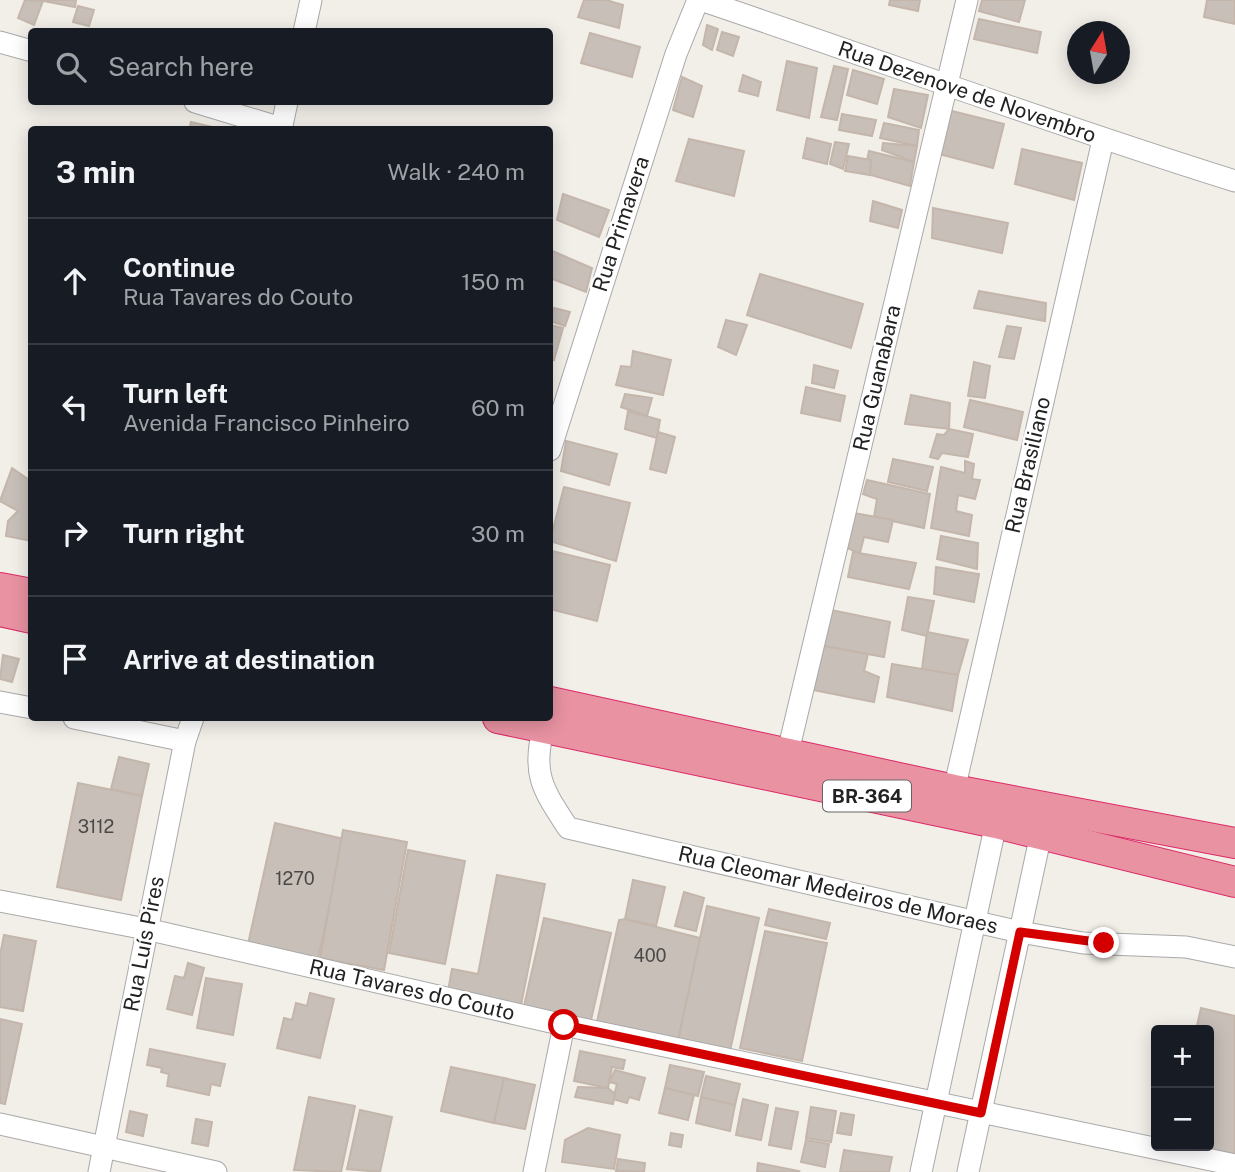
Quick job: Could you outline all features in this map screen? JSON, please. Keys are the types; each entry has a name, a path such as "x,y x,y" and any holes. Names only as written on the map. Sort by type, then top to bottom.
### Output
{"highway":[{"name":"BR-364","path":"553,716 787,756 1235,843"},
{"name":"BR-364","path":"553,716 1235,882"},
{"path":"1182,871 1178,852 1181,844 1194,834"}],"street":[{"path":"305,28 311,0"},
{"name":"Rua Dezenove de Novembro","path":"699,0 947,83 1103,140 1235,181"},
{"name":"Rua Primavera","path":"553,441 676,54 699,0"},
{"name":"Rua Guanabara","path":"787,756 967,0"},
{"path":"0,42 28,50"},
{"path":"205,105 271,126"},
{"path":"282,126 287,105"},
{"name":"Rua Brasiliano","path":"954,790 1103,140"},
{"path":"0,702 28,707"},
{"path":"88,721 185,741"},
{"name":"Rua Luís Pires","path":"99,1172 146,929 185,741 192,721"},
{"name":"Rua Cleomar Medeiros de Moraes","path":"546,721 537,771 546,795 568,828 1020,932 1083,943 1186,947 1235,957"},
{"path":"922,1172 996,823"},
{"path":"968,1172 1041,834"},
{"name":"Rua Tavares do Couto","path":"0,901 146,929 564,1025 1235,1165"},
{"path":"534,1172 564,1025"},
{"path":"0,1125 216,1172"}],"building":[{"path":"25,0 43,1 34,25 18,18"},
{"path":"43,0 76,0 75,7 43,1"},
{"path":"584,0 606,0 623,5 619,28 578,17"},
{"path":"890,0 920,0 918,11 889,5"},
{"path":"982,0 1025,0 1019,22 979,11"},
{"path":"1207,0 1235,0 1235,24 1204,17"},
{"path":"78,6 94,10 89,26 73,22"},
{"path":"979,19 1041,32 1037,53 974,39"},
{"path":"707,25 718,29 712,50 703,45"},
{"path":"722,32 739,37 733,56 717,50"},
{"path":"590,33 640,47 632,77 581,63"},
{"path":"787,61 817,68 809,118 777,110"},
{"path":"834,66 848,69 837,120 821,117"},
{"path":"853,70 884,79 877,104 847,95"},
{"path":"743,75 761,82 758,96 739,91"},
{"path":"682,77 702,86 693,117 673,110"},
{"path":"894,89 928,95 921,128 888,117"},
{"path":"952,111 1004,124 993,168 939,154"},
{"path":"842,114 876,120 872,136 839,130"},
{"path":"191,122 208,126 190,126"},
{"path":"884,123 919,130 917,146 880,138"},
{"path":"807,138 831,144 827,164 803,158"},
{"path":"689,139 744,151 734,196 676,181"},
{"path":"835,142 849,144 843,169 830,164"},
{"path":"883,143 917,146 914,162 882,150"},
{"path":"1022,149 1082,163 1074,200 1015,184"},
{"path":"869,151 914,162 910,186 864,173"},
{"path":"848,156 871,160 870,175 845,171"},
{"path":"563,194 609,210 599,237 557,220"},
{"path":"873,201 902,210 898,228 870,221"},
{"path":"933,208 1008,223 1002,253 932,238"},
{"path":"553,251 592,268 586,292 553,279"},
{"path":"760,274 863,304 851,348 747,315"},
{"path":"979,291 1046,303 1045,321 974,308"},
{"path":"554,308 570,312 565,326 553,322"},
{"path":"726,320 747,325 736,355 718,347"},
{"path":"553,326 563,328 553,360"},
{"path":"1007,326 1021,328 1014,359 999,357"},
{"path":"633,351 671,360 663,395 616,385 621,366 631,367"},
{"path":"974,362 990,366 985,398 968,396"},
{"path":"814,365 838,371 834,388 812,383"},
{"path":"806,387 845,396 840,421 801,413"},
{"path":"625,394 652,398 647,416 621,407"},
{"path":"911,395 950,403 949,429 905,424"},
{"path":"970,400 1023,412 1017,440 964,427"},
{"path":"628,411 660,420 657,438 625,429"},
{"path":"949,429 973,434 968,457 942,453 938,459 930,457 937,434 944,435"},
{"path":"658,432 675,437 666,473 650,469"},
{"path":"566,441 617,454 609,485 561,471"},
{"path":"893,459 933,467 927,491 888,482"},
{"path":"965,461 974,464 972,479 980,480 975,499 958,495 956,511 972,515 969,536 931,528 941,467 965,473"},
{"path":"12,468 28,479 28,540 6,536 8,521 18,511 0,501"},
{"path":"867,480 930,494 924,528 874,517 877,499 863,494"},
{"path":"564,487 630,503 616,561 553,542 553,529"},
{"path":"854,513 893,520 888,542 864,537 860,553 847,548"},
{"path":"941,536 978,543 977,569 937,559"},
{"path":"553,551 610,565 597,621 553,610"},
{"path":"853,552 916,563 909,589 848,577"},
{"path":"936,567 979,574 974,602 934,594"},
{"path":"908,597 934,601 927,636 902,630"},
{"path":"831,610 890,622 884,657 824,646"},
{"path":"927,632 968,640 958,675 922,669"},
{"path":"824,646 868,654 864,671 879,677 874,702 813,690"},
{"path":"3,655 19,659 12,682 0,679"},
{"path":"892,664 958,675 952,711 887,697"},
{"path":"119,757 149,764 142,796 111,789"},
{"path":"78,783 142,796 121,900 57,887"},
{"path":"275,823 344,839 318,959 248,944"},
{"path":"343,830 407,842 384,970 320,958"},
{"path":"408,850 465,861 445,964 389,953"},
{"path":"497,875 545,884 521,1005 448,991 452,969 478,974"},
{"path":"633,880 665,887 656,926 625,919"},
{"path":"684,892 704,898 696,931 675,926"},
{"path":"707,906 759,918 730,1051 678,1040"},
{"path":"769,909 830,923 826,939 765,925"},
{"path":"544,918 611,933 591,1020 524,1006"},
{"path":"625,919 700,938 678,1040 597,1022 619,920"},
{"path":"765,931 827,943 802,1061 740,1048"},
{"path":"4,935 36,941 23,1011 0,1007 0,955"},
{"path":"188,963 204,968 192,1015 167,1009 175,976 184,978"},
{"path":"206,978 242,984 233,1035 197,1028"},
{"path":"310,993 334,999 320,1058 277,1048 284,1018 292,1020 296,1003 307,1006"},
{"path":"1201,1008 1235,1016 1235,1154 1214,1149 1214,1025 1197,1025"},
{"path":"0,1019 22,1024 5,1104 0,1103"},
{"path":"150,1049 225,1064 220,1086 211,1084 209,1095 167,1086 169,1074 161,1072 162,1068 147,1065"},
{"path":"580,1051 625,1060 623,1069 612,1067 608,1088 574,1081"},
{"path":"670,1065 704,1072 698,1096 665,1088"},
{"path":"451,1067 504,1078 494,1123 441,1111"},
{"path":"615,1070 645,1078 639,1100 629,1097 627,1103 613,1099 617,1084 609,1082"},
{"path":"706,1076 740,1084 735,1105 701,1097"},
{"path":"504,1078 535,1085 525,1129 494,1123"},
{"path":"578,1087 608,1088 615,1094 613,1104 575,1097"},
{"path":"665,1088 694,1095 688,1120 659,1113"},
{"path":"309,1097 355,1106 341,1172 294,1170"},
{"path":"701,1097 735,1105 730,1131 696,1123"},
{"path":"743,1099 768,1105 761,1140 736,1135"},
{"path":"811,1107 836,1111 831,1142 806,1138"},
{"path":"776,1108 798,1112 791,1149 769,1145"},
{"path":"360,1110 392,1117 380,1172 347,1169"},
{"path":"130,1111 147,1115 143,1136 126,1132"},
{"path":"841,1113 854,1115 851,1135 837,1133"},
{"path":"196,1119 212,1122 208,1146 192,1143"},
{"path":"588,1128 620,1135 614,1169 562,1162 565,1140"},
{"path":"671,1133 683,1135 681,1147 669,1145"},
{"path":"806,1140 829,1144 825,1167 801,1162"},
{"path":"844,1150 892,1157 889,1172 840,1172"},
{"path":"618,1159 645,1163 644,1172 616,1171"},
{"path":"758,1163 799,1171 757,1172"}],"route":[{"path":"564,1025 981,1113 1020,932 1083,943 1104,943"}]}
